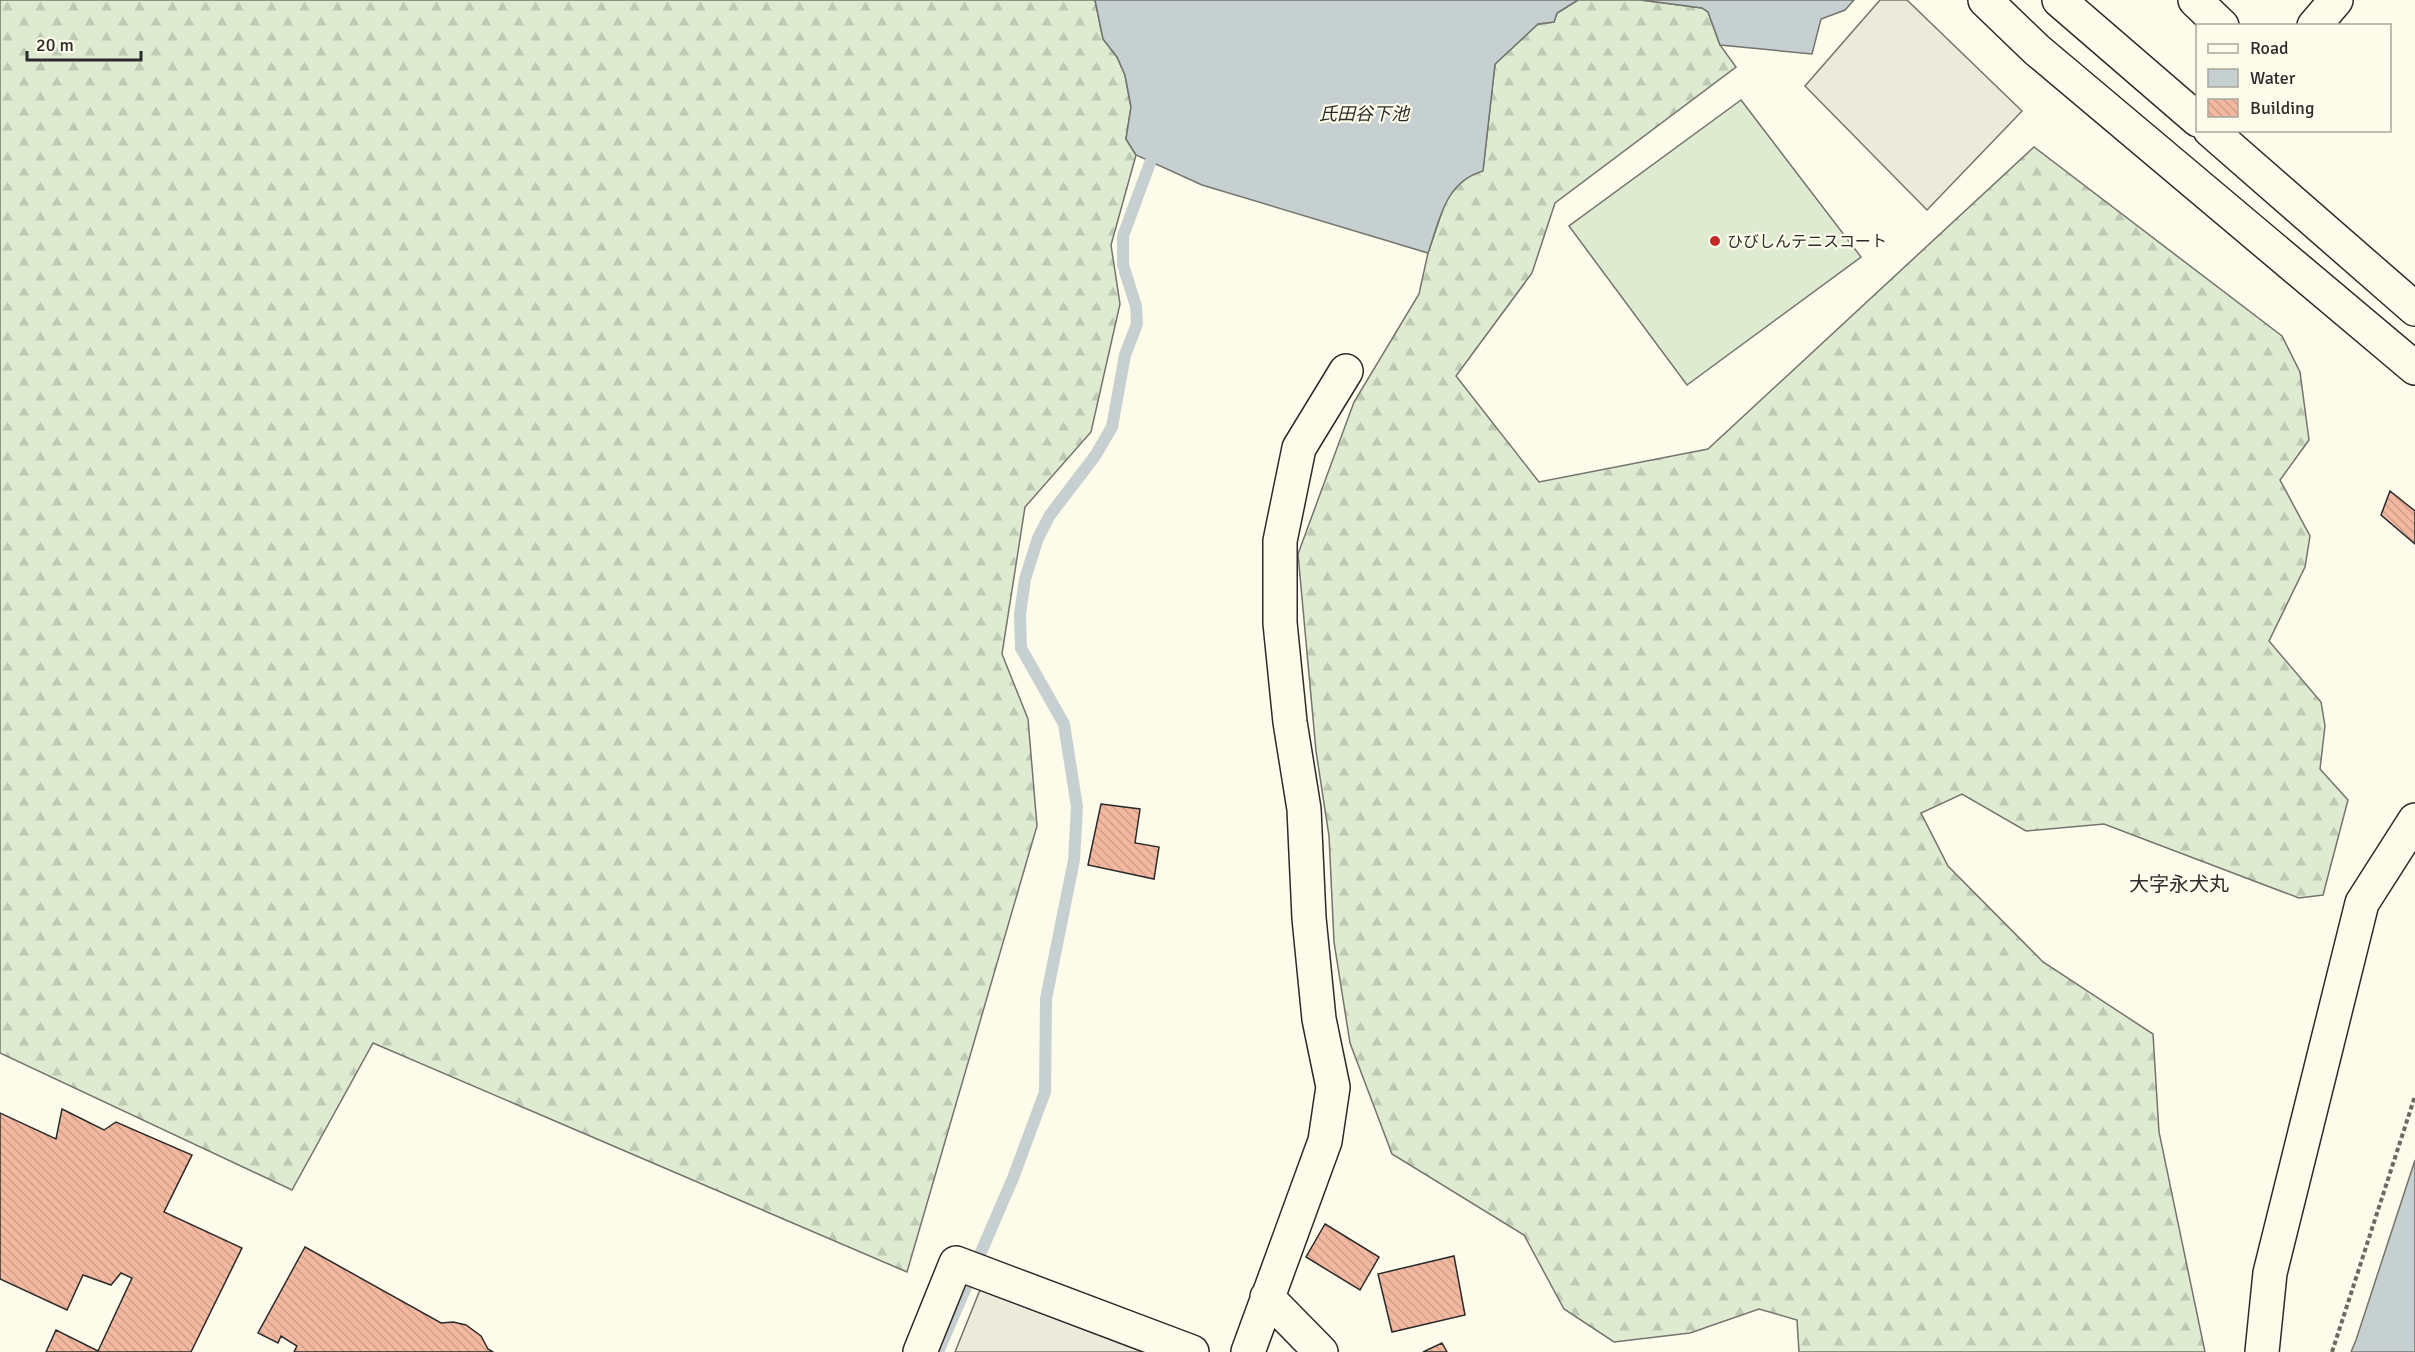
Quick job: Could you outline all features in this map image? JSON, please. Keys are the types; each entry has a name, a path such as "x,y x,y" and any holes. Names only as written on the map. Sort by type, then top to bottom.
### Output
{"street":[{"path":"1984,0 2037,50 2415,368"},
{"path":"2059,0 2196,118"},
{"path":"2195,0 2220,24"},
{"path":"2316,24 2336,0"},
{"path":"2212,132 2415,309"},
{"path":"2387,345 2415,316"},
{"path":"1248,1352 1325,1141 1333,1087 1319,1019 1310,929 1304,809 1290,722 1280,623 1280,541 1299,448 1346,371"},
{"path":"2262,1352 2270,1273 2362,903 2415,819"},
{"path":"920,1352 971,1268 1192,1352"},
{"path":"1267,1297 1321,1352"}],"path":[{"path":"2332,1352 2415,1096"}],"green space":[{"path":"0,0 1095,0 1103,39 1117,57 1125,75 1131,107 1126,139 1136,155 1111,245 1120,304 1091,432 1025,507 1002,654 1028,719 1037,826 907,1272 373,1043 292,1190 0,1053"},
{"path":"1578,0 1641,0 1702,8 1708,12 1720,45 1736,67 1555,203 1532,273 1456,376 1539,482 1708,449 2034,147 2282,336 2300,372 2309,440 2280,480 2310,536 2305,567 2269,641 2321,702 2325,726 2320,769 2348,800 2323,895 2299,898 2104,824 2026,831 1962,794 1921,813 1948,866 2043,962 2153,1034 2159,1132 2205,1352 1799,1352 1797,1320 1759,1309 1690,1333 1614,1342 1564,1309 1524,1235 1392,1154 1350,1043 1334,942 1329,836 1316,751 1298,554 1354,402 1419,294 1428,253 1447,197 1456,184 1469,175 1483,170 1495,64 1538,24 1554,22 1557,13"},
{"name":"ひびしんテニスコート","path":"1741,100 1861,257 1687,385 1569,226"}],"shaded area":[{"path":"1880,0 1907,0 2022,111 1927,210 1805,86"},
{"path":"980,1290 1143,1352 955,1352"}],"water":[{"name":"氏田谷下池","path":"1095,0 1578,0 1557,13 1554,22 1538,24 1495,64 1483,171 1470,176 1452,193 1441,215 1428,253 1202,185 1136,155 1126,139 1131,107 1125,75 1117,57 1103,39"},
{"path":"1641,0 1854,0 1845,10 1821,19 1812,54 1720,45 1708,12 1702,8"},
{"path":"2415,1160 2415,1352 2351,1352 2356,1340"}],"building":[{"path":"2390,491 2415,511 2415,544 2381,515"},
{"path":"2390,491 2415,511 2415,544 2381,515"},
{"path":"1101,804 1140,809 1135,843 1159,847 1154,879 1088,865"},
{"path":"62,1109 104,1130 116,1122 192,1155 164,1212 242,1248 191,1352 46,1352 56,1330 98,1351 132,1278 121,1273 111,1285 83,1275 67,1310 0,1279 0,1113 56,1139"},
{"path":"1325,1224 1379,1257 1360,1290 1306,1257"},
{"path":"305,1247 441,1323 453,1322 466,1325 481,1336 488,1349 493,1352 294,1352 297,1346 281,1336 278,1343 258,1333"},
{"path":"1454,1256 1465,1315 1392,1332 1378,1274"},
{"path":"1442,1343 1447,1352 1423,1352"}],"waterway":[{"path":"938,1352 1013,1178 1045,1092 1046,999 1074,860 1077,807 1064,724 1021,648 1020,614 1025,579 1038,538 1050,515 1095,456 1112,427 1125,355 1137,324 1136,306 1123,265 1123,236 1150,163"}],"place":[{"name":"ひびしんテニスコート","path":"1715,241"}],"district":[{"name":"大字永犬丸","path":"2179,884"}]}
